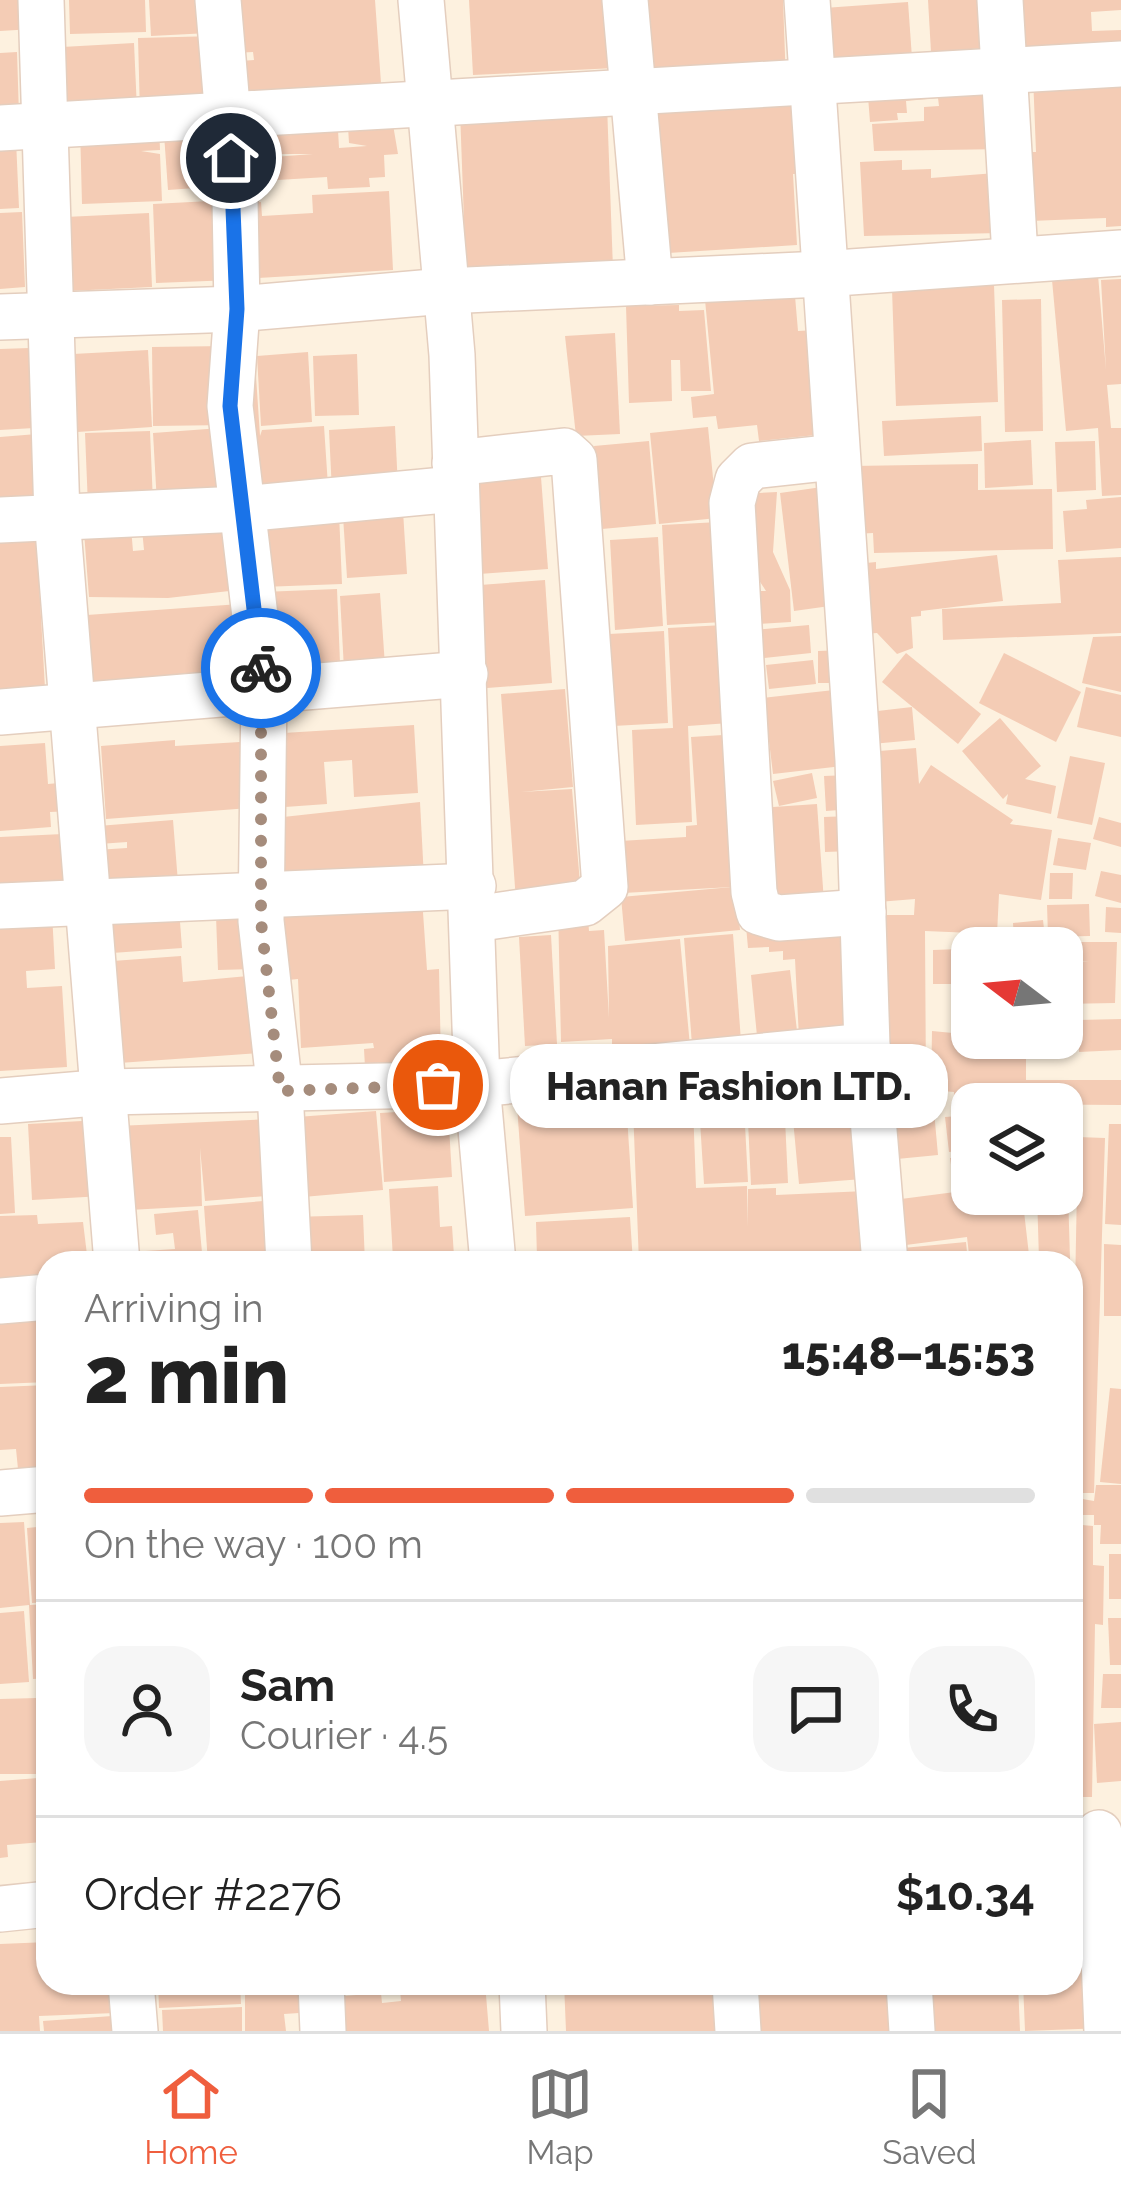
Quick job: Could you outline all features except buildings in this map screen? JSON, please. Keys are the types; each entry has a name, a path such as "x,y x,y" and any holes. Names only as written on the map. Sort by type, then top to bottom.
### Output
{"street":[{"path":"41,0 21,128 51,316 57,517 84,904 107,1092 116,1251"},
{"path":"218,0 237,309 230,406 264,692 262,893 288,1251"},
{"path":"421,0 445,291 465,674 477,1084 492,1251"},
{"path":"625,0 650,282"},
{"path":"807,0 858,760 867,1046 884,1251"},
{"path":"1000,0 1015,256"},
{"path":"21,128 428,101 634,96 1121,64"},
{"path":"0,317 237,309 445,291 822,274 1015,256 1121,253"},
{"path":"0,520 241,509 455,476 564,451 574,460 605,886 585,903 262,893 0,907"},
{"path":"836,457 752,466 738,481 733,503 754,892 759,911 779,918 863,912"},
{"path":"0,712 465,674"},
{"path":"0,1101 107,1092 477,1084 867,1046"},
{"path":"0,1301 36,1298"},
{"path":"0,1493 36,1491"},
{"path":"1097,1834 1107,2031"},
{"path":"0,1909 36,1905"},
{"path":"132,1995 135,2031"},
{"path":"322,1995 323,2031"},
{"path":"522,1995 524,2031"},
{"path":"736,1995 738,2031"},
{"path":"910,1995 912,2031"}],"way so far":[{"path":"261,668 261,921 280,1091 438,1085"}],"place":[{"name":"Hanan Fashion LTD.","path":"438,1085"}],"route":[{"path":"231,158 237,309 230,406 261,668"}]}
